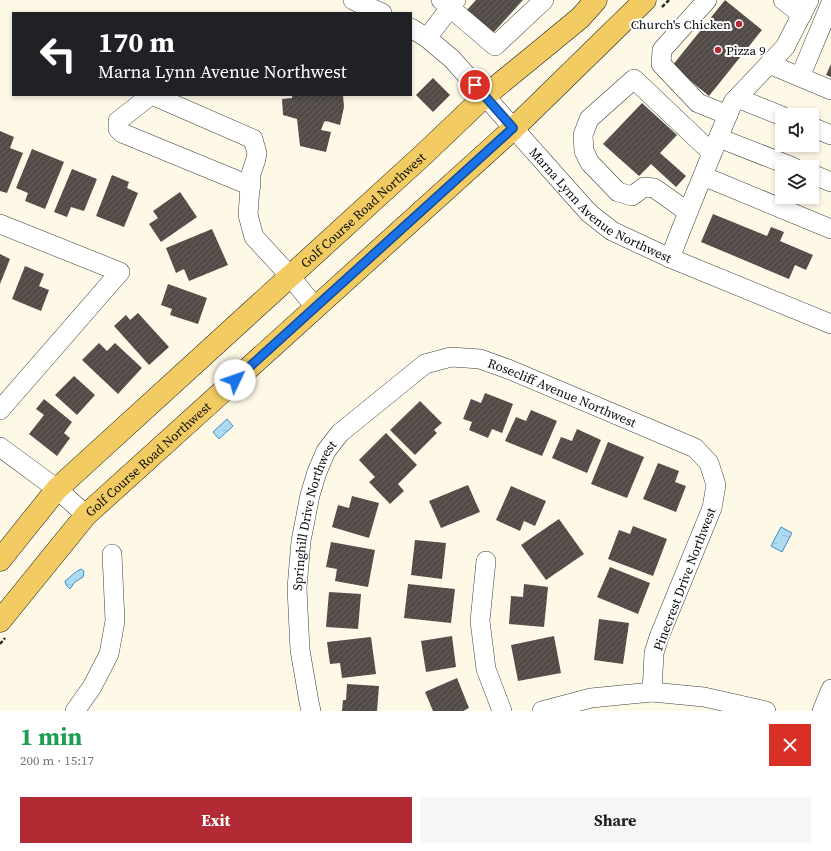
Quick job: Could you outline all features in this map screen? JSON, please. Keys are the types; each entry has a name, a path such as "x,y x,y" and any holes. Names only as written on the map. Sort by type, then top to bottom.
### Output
{"main road":[{"name":"Golf Course Road Northwest","path":"0,621 86,515 513,128 644,0"},
{"name":"Golf Course Road Northwest","path":"0,560 57,489 423,155 485,96 580,18 594,1"}],"street":[{"path":"427,38 449,3 495,46 544,0"},
{"path":"706,0 662,50 661,64 698,103 728,115"},
{"path":"670,258 733,102 785,47 806,7 783,0"},
{"path":"800,77 831,3"},
{"name":"Marna Lynn Avenue Northwest","path":"412,29 427,38 452,59 589,213 612,231 670,258 831,324"},
{"path":"769,64 831,90"},
{"path":"688,212 654,188 644,187 632,196 618,192 590,163 584,150 583,134 590,119 634,79 716,145 775,162"},
{"path":"151,96 118,121 118,129 122,133 251,186"},
{"path":"154,96 253,139 257,153 251,174 248,215 254,237 290,276 315,307"},
{"path":"737,98 775,113"},
{"path":"819,131 831,135"},
{"path":"703,176 831,229"},
{"path":"819,177 831,182"},
{"path":"0,224 120,272 0,410"},
{"name":"Rosecliff Avenue Northwest","path":"425,364 451,357 480,359 508,369 696,448"},
{"name":"Springhill Drive Northwest","path":"311,711 308,702 300,650 297,588 301,541 310,495 317,472 326,451 340,432 425,364"},
{"path":"0,446 57,489 86,515"},
{"name":"Pinecrest Drive Northwest","path":"652,692 654,653 658,637 712,508 716,485 709,462 696,448"},
{"path":"75,711 92,687 109,654 115,621 112,554"},
{"path":"486,561 480,622 486,669 502,711"},
{"path":"822,711 831,688"},
{"path":"542,711 591,698 652,692 704,697 766,711"}],"water":[{"path":"227,419 233,426 219,439 213,432"},
{"path":"781,527 792,533 782,552 771,546"},
{"path":"81,569 84,571 83,577 75,582 70,589 66,585 65,581"}],"building":[{"path":"476,0 523,0 493,33 467,10"},
{"path":"725,0 762,30 709,96 672,66"},
{"path":"831,64 831,77 826,75"},
{"path":"433,78 450,95 433,112 416,95"},
{"path":"292,96 343,96 344,107 340,125 326,121 324,122 321,130 331,132 326,152 300,146 297,119 283,115 282,99 292,98"},
{"path":"642,103 677,135 660,153 686,176 676,187 651,164 639,176 603,144"},
{"path":"0,131 14,137 10,148 23,153 7,193 0,191"},
{"path":"32,149 64,162 45,209 25,201 28,193 16,188"},
{"path":"72,169 97,179 84,211 71,207 67,217 54,212"},
{"path":"112,175 129,182 127,188 138,193 124,227 96,216"},
{"path":"180,192 197,217 161,242 149,224 158,218 153,211"},
{"path":"713,214 767,236 771,227 784,232 780,241 813,255 806,270 795,265 789,279 701,242"},
{"path":"212,229 228,265 189,281 184,269 176,273 166,248"},
{"path":"0,254 10,259 0,284"},
{"path":"25,266 44,274 39,286 49,290 41,311 12,299"},
{"path":"168,284 207,298 198,324 170,315 172,309 161,305"},
{"path":"138,313 169,347 149,365 114,326 126,315 130,320"},
{"path":"99,343 107,351 115,343 142,368 118,394 82,360"},
{"path":"74,376 95,395 77,415 55,395"},
{"path":"485,393 513,404 502,433 492,429 488,438 469,430 472,422 463,419 471,399 481,403"},
{"path":"44,399 72,422 64,433 70,438 57,456 29,434 44,415 36,409"},
{"path":"420,401 442,423 434,430 437,433 415,455 390,430"},
{"path":"531,410 557,421 542,456 505,441 516,417 526,421"},
{"path":"577,429 601,440 587,473 552,458 561,437 572,441"},
{"path":"386,433 417,465 398,484 404,491 390,504 369,482 375,477 359,460"},
{"path":"608,442 644,457 627,498 591,484"},
{"path":"658,463 679,471 675,482 686,486 676,512 643,499"},
{"path":"468,485 480,512 441,528 429,501"},
{"path":"511,486 546,501 535,526 524,521 520,531 496,520"},
{"path":"352,496 379,503 369,538 332,527 338,505 349,508"},
{"path":"559,519 584,554 546,580 521,545"},
{"path":"633,526 667,539 653,576 608,559 619,530 630,534"},
{"path":"415,540 446,543 442,579 411,575"},
{"path":"331,542 375,550 368,587 335,581 337,569 326,567"},
{"path":"610,567 650,583 638,614 597,597"},
{"path":"408,584 455,589 451,623 404,618"},
{"path":"524,584 548,587 544,627 509,624 511,596 523,597"},
{"path":"329,592 361,594 358,629 326,627"},
{"path":"599,619 629,623 623,664 594,660"},
{"path":"452,636 456,667 426,672 421,641"},
{"path":"554,636 561,673 518,681 511,645"},
{"path":"371,637 376,674 342,678 340,663 330,664 327,642"},
{"path":"457,678 469,708 463,711 433,711 425,692"},
{"path":"347,684 379,686 377,711 342,711 343,700 346,700"}],"place":[{"name":"Church's Chicken","path":"739,24"},
{"name":"Pizza 9","path":"718,50"}],"route":[{"path":"235,380 513,128 475,85"}]}
